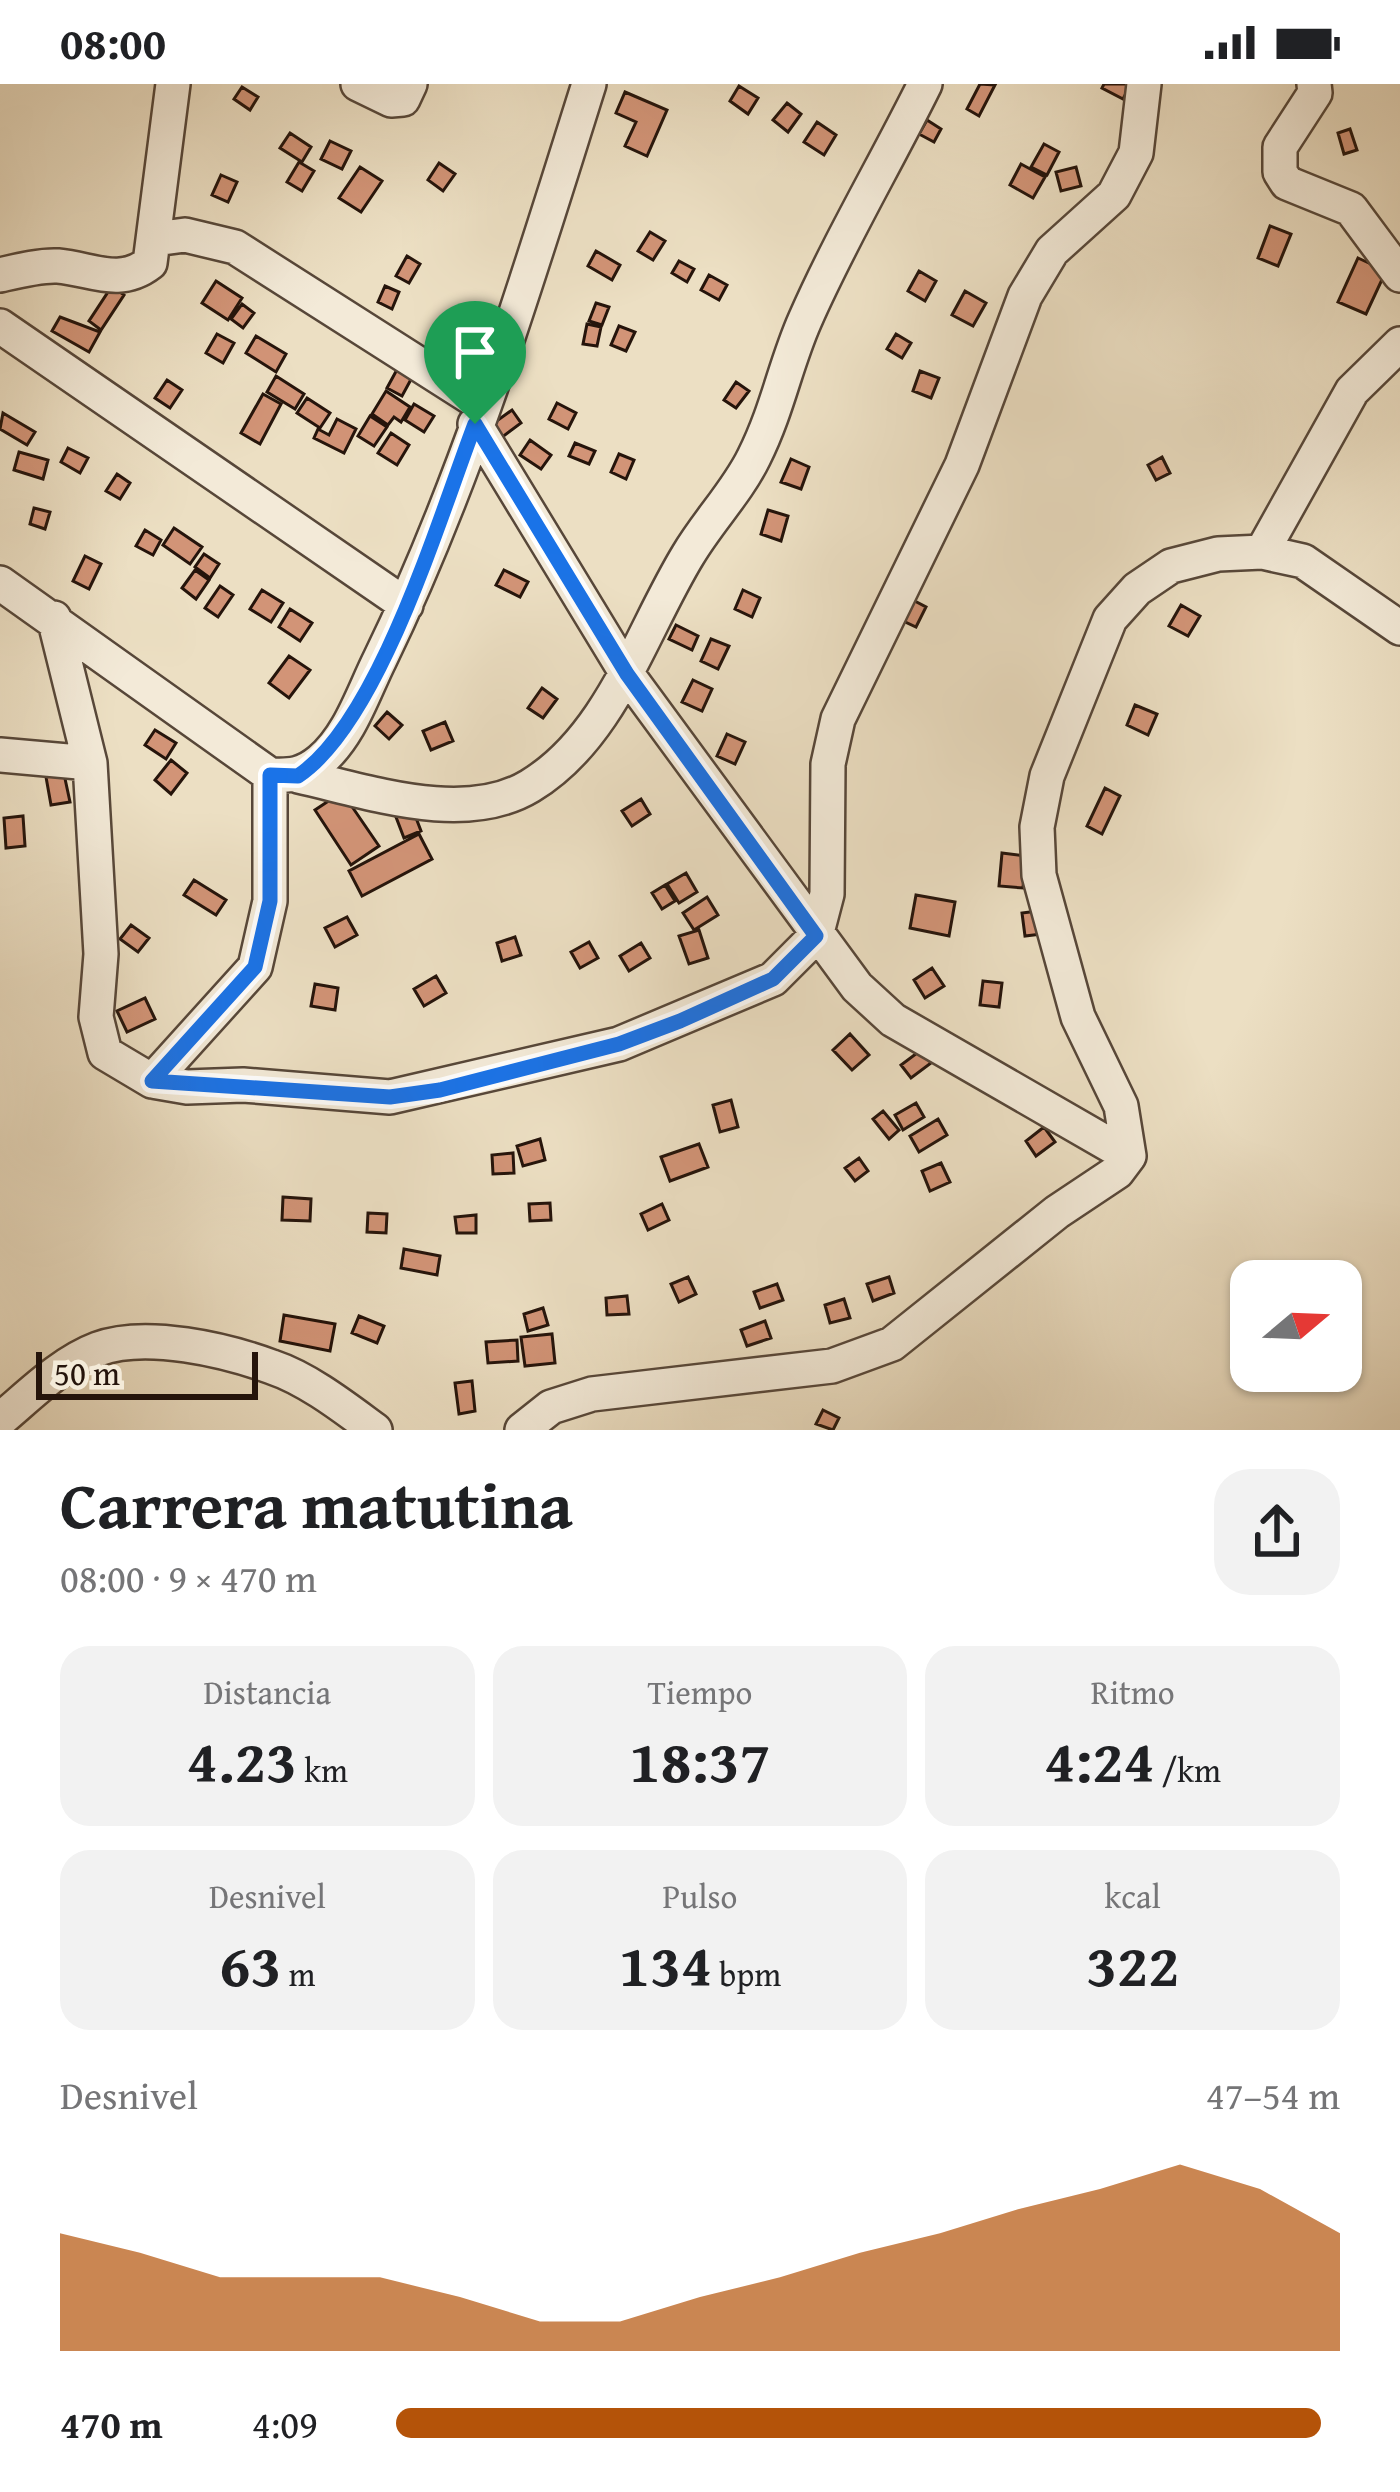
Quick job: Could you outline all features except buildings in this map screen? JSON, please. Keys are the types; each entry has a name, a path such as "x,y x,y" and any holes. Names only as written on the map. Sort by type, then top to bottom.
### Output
{"street":[{"path":"0,275 55,266 116,277 135,275 150,263 173,84"},
{"path":"358,84 391,100 403,99 410,84"},
{"path":"152,1081 255,967 270,901 284,776 342,736 406,605 479,415 589,84"},
{"path":"0,583 284,776 404,798 474,804 528,788 569,754 627,674 687,556 752,463 782,399 803,325 925,84"},
{"path":"54,618 90,763 101,955 96,1017 105,1053 152,1081 390,1097 440,1090 619,1044 773,979 816,936 827,894 827,764 838,719 962,465 1024,296 1052,251 1114,195 1136,153 1144,84"},
{"path":"1314,84 1315,93 1280,147 1280,172 1287,183 1351,209 1400,274"},
{"path":"155,239 184,235 255,257 479,415 627,674 857,987 893,1020 1130,1156"},
{"path":"0,326 406,605"},
{"path":"1262,552 1352,391 1400,344"},
{"path":"522,1430 551,1407 592,1394 737,1381 832,1366 892,1344 1057,1212 1118,1172 1130,1156 1121,1106 1078,1017 1040,875 1037,827 1047,776 1110,620 1137,589 1171,566 1218,554 1262,552 1303,561 1400,628"},
{"path":"0,755 90,763"},
{"path":"0,1420 70,1363 101,1348 135,1343 202,1350 275,1367 375,1430"}],"route":[{"path":"475,424 627,674 816,936 773,979 680,1021 619,1044 440,1090 390,1097 243,1085 187,1087 152,1081 255,967 270,901 270,775 298,776 321,760 342,736 406,605 475,424"}]}
